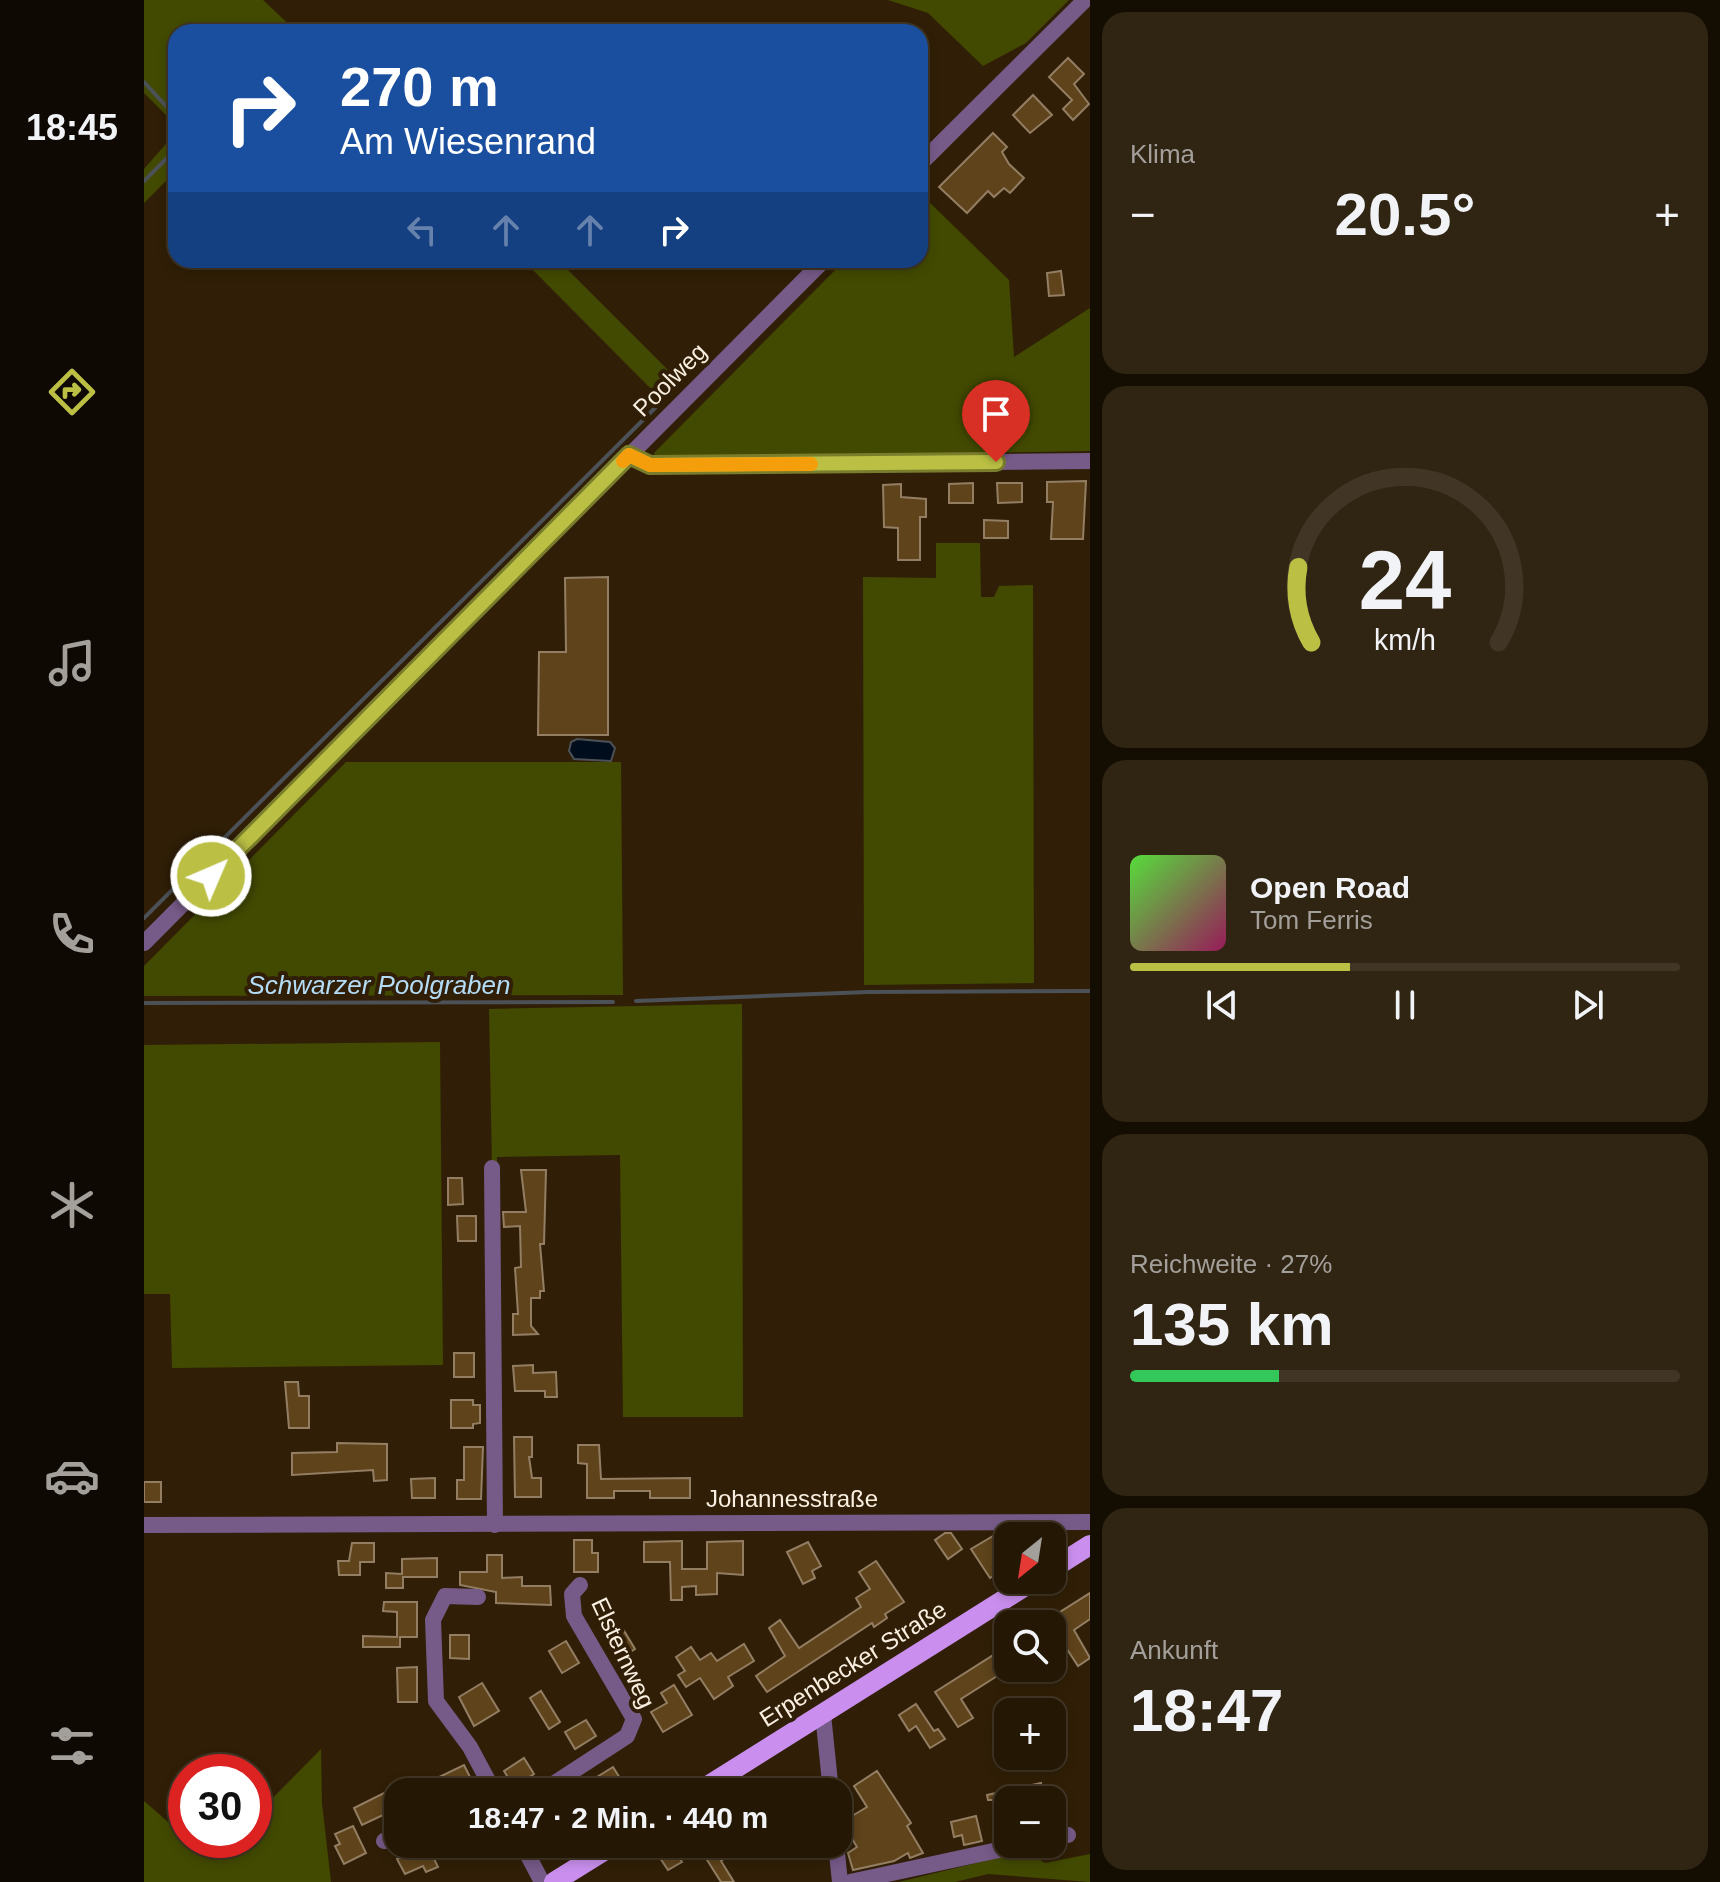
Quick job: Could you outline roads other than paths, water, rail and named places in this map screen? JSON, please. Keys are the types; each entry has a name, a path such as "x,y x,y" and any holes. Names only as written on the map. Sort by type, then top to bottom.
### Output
{"main road":[{"path":"1066,1560 1090,1545"},
{"name":"Erpenbecker Straße","path":"720,1778 1013,1594"},
{"path":"554,1882 593,1858"}],"street":[{"path":"928,156 1085,0"},
{"name":"Poolweg","path":"144,943 816,268"},
{"path":"629,455 650,465 1090,461"},
{"path":"492,1168 495,1525"},
{"name":"Johannesstraße","path":"144,1525 1090,1522"},
{"name":"Elsternweg","path":"562,1778 627,1736 634,1719 574,1616 572,1594 580,1585"},
{"path":"478,1597 445,1596 433,1620 436,1701 470,1747 484,1778"},
{"path":"823,1714 830,1778"},
{"path":"850,1882 994,1851"},
{"path":"529,1858 542,1882"},
{"path":"837,1858 840,1882"}],"water":[{"path":"577,739 610,742 615,748 611,761 574,759 569,751 571,742"}],"waterway":[{"path":"144,82 168,108"},
{"path":"144,181 168,157"},
{"path":"144,918 655,408"},
{"name":"Schwarzer Poolgraben","path":"636,1001 868,992 1090,991"},
{"name":"Schwarzer Poolgraben","path":"144,1003 613,1002"}]}
